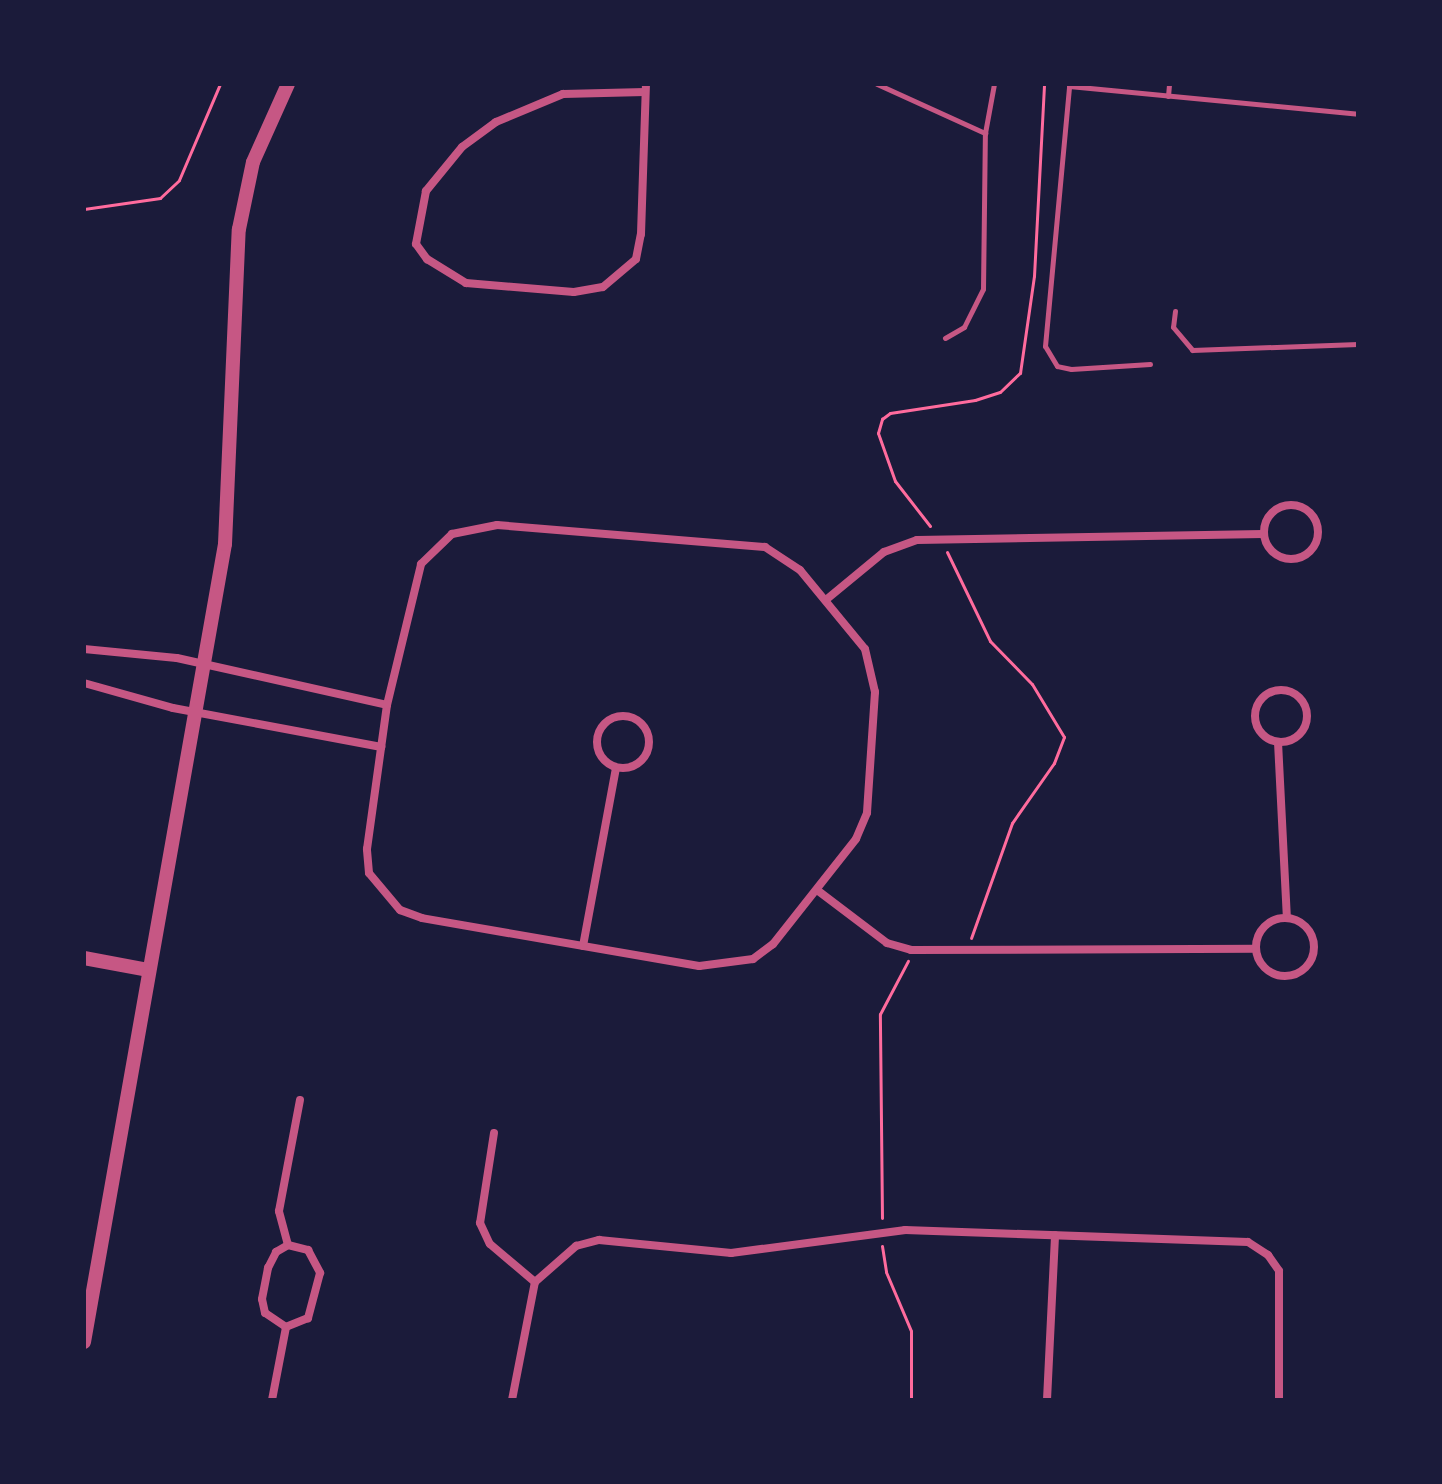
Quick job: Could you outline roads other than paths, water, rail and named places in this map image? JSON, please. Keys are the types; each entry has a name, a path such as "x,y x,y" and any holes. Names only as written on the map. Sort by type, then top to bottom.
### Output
{"street":[{"path":"84,1342 205,665 228,501 239,229 253,162 288,84"},
{"path":"645,88 641,234 636,259 603,287 574,292 466,283 427,259 416,244 426,191 462,147 496,122 563,94 645,88"},
{"path":"1290,504 1310,512 1319,529 1310,552 1294,559 1276,554 1263,534 1269,516 1290,504"},
{"path":"473,527 765,547 786,556 827,599 853,630 873,667 867,813 856,839 817,890 773,944 753,959 699,966 422,918 400,910 381,893 369,873 367,849 387,705 421,564 452,534 473,527"},
{"path":"827,599 884,552 939,539 1263,534"},
{"path":"84,649 205,665 387,705"},
{"path":"84,683 196,710 381,747"},
{"path":"1279,690 1292,692 1307,714 1296,738 1278,742 1260,731 1255,719 1266,695 1279,690"},
{"path":"631,717 648,733 647,756 638,764 616,768 606,762 597,740 609,721 631,717"},
{"path":"1278,742 1287,918"},
{"path":"583,946 616,768"},
{"path":"817,890 887,943 911,950 1256,949"},
{"path":"1287,918 1306,927 1313,940 1312,956 1302,971 1273,973 1256,949 1263,928 1287,918"},
{"path":"84,958 149,970"},
{"path":"288,1245 279,1211 300,1100"},
{"path":"494,1133 480,1223 490,1244 535,1282"},
{"path":"512,1400 535,1282 558,1257 599,1240 731,1253 882,1233 1222,1238 1248,1242 1268,1255 1279,1271 1279,1400"},
{"path":"1047,1400 1055,1235"},
{"path":"288,1245 308,1250 320,1273 308,1318 286,1327 265,1313 262,1299 268,1268 276,1252 288,1245"},
{"path":"272,1400 286,1327"}],"lane":[{"path":"877,84 985,133"},
{"path":"945,338 964,327 983,289 985,133 994,84"},
{"path":"1168,96 1169,84"},
{"path":"1150,364 1071,369 1057,366 1045,346 1069,86 1358,114"},
{"path":"1175,311 1173,327 1192,350 1358,344"}]}
